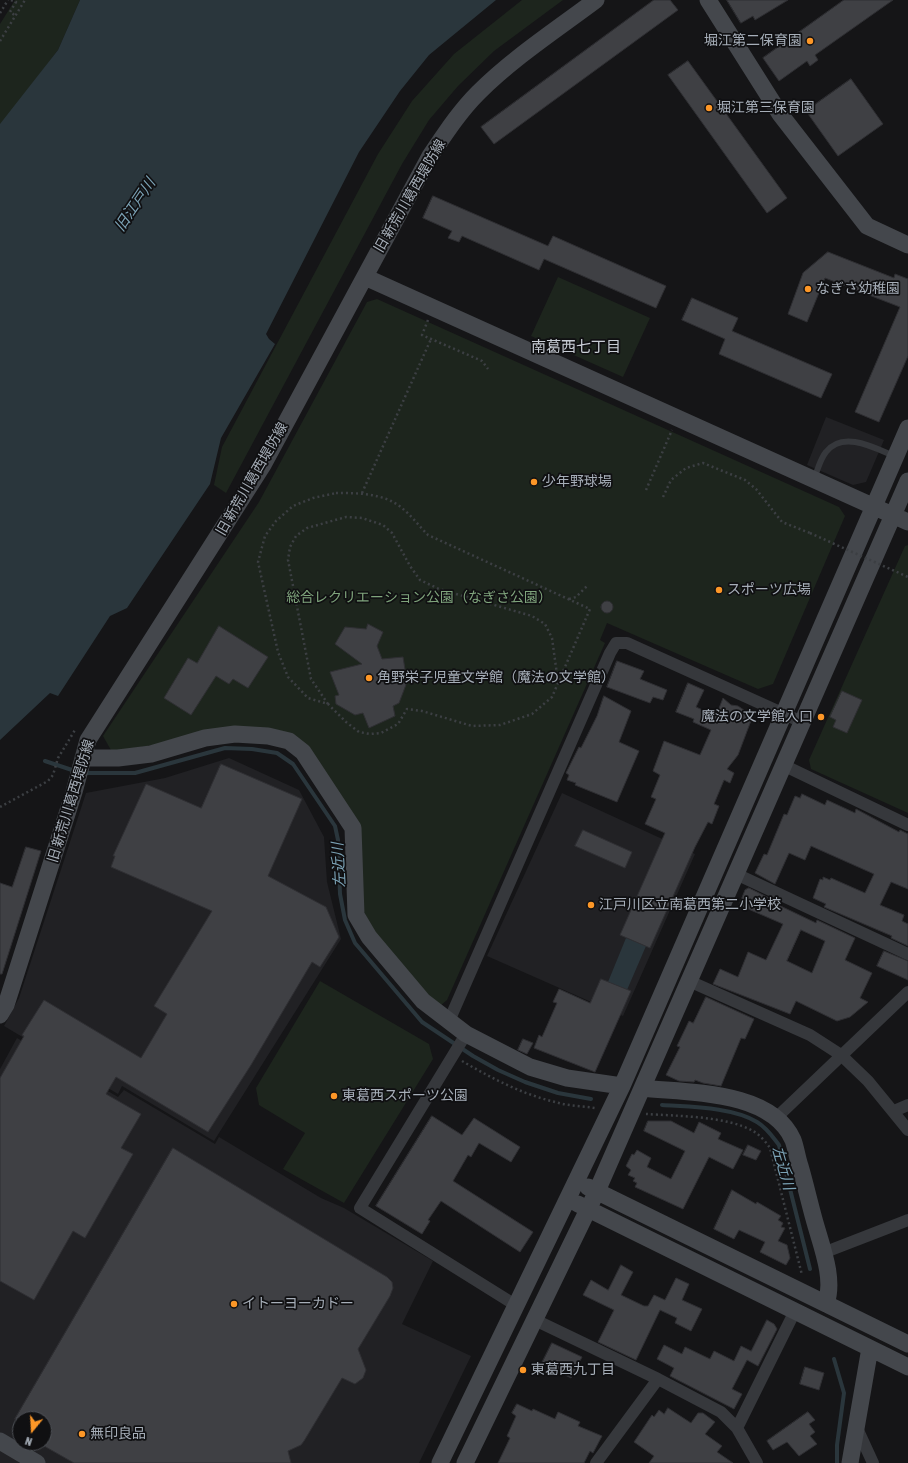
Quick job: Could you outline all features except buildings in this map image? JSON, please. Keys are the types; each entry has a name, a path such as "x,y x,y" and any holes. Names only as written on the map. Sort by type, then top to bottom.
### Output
{"street":[{"name":"旧 新荒川葛西堤防線","path":"0,1015 8,998 88,740 92,732 263,465 430,156 458,115 501,72 596,0"},
{"path":"708,0 780,114 867,226 908,245"},
{"path":"365,276 900,518"},
{"path":"440,1463 622,1086 908,428"},
{"path":"465,1463 589,1210 802,722 900,518 908,480"},
{"path":"449,1021 610,653 616,643 627,644 802,722"},
{"path":"83,758 118,758 152,754 205,738 235,734 268,736 290,741 303,752 353,828 356,915 369,937 423,1001 466,1034 530,1067 567,1078 622,1086"},
{"path":"783,765 908,825"},
{"path":"736,874 908,954"},
{"path":"689,981 810,1035 841,1055 868,1081 908,1130"},
{"path":"777,1117 908,992"},
{"path":"466,1034 360,1208 517,1306"},
{"path":"642,1088 717,1096 742,1101 764,1109 777,1117 793,1140 823,1253 829,1282 829,1296 826,1304"},
{"path":"894,1111 908,1105"},
{"path":"577,1181 908,1344"},
{"path":"568,1199 908,1367"},
{"path":"823,1253 908,1220"},
{"path":"737,1428 795,1311"},
{"path":"535,1320 658,1379 721,1412 737,1428 757,1463"},
{"path":"850,1463 855,1423 870,1348"},
{"path":"596,1463 658,1379"},
{"path":"855,1423 873,1463"},
{"path":"0,1441 37,1463"}],"lane":[{"path":"814,479 825,453 832,446 840,442 849,441 866,444 895,457"}],"path":[{"path":"0,13 8,0"},
{"path":"11,0 16,2 10,12 16,16"},
{"path":"0,42 25,0"},
{"path":"430,316 422,334 482,361 488,369"},
{"path":"362,493 431,339"},
{"path":"646,490 673,427"},
{"path":"663,497 671,480 686,468 703,463 745,480 756,489 782,522 908,577"},
{"path":"328,704 308,698 288,677 278,652 258,562 265,536 276,521 293,506 313,498 336,493 362,493 392,501 411,516 428,535 590,609 552,697 532,714 500,725 472,726 422,711 407,709 398,724 382,733 370,734 359,732 346,722 328,704 311,679 288,560 290,547 296,536 307,528 346,517 362,518 383,525 392,533 410,566 420,580 439,590 532,616 545,624 552,638 558,683"},
{"path":"568,599 576,597 587,586"},
{"path":"453,1055 492,1079 522,1091 556,1102 596,1108"},
{"path":"646,1114 699,1117 733,1124 753,1131 765,1140 770,1148 802,1276"}],"shaded area":[{"path":"826,417 884,440 866,482 853,485 807,465"},
{"path":"229,758 299,790 324,837 327,882 341,939 214,1141 122,1086 118,1094 4,1026 19,998 86,793 165,778"},
{"name":"江戸川区立南葛西第二小学校","path":"562,793 695,854 623,1016 487,956"},
{"path":"17,1038 118,1097 124,1090 215,1144 219,1137 321,1198 344,1208 433,1261 402,1324 471,1356 419,1463 0,1463 0,1069"}],"green space":[{"path":"15,0 80,0 58,50 0,127 0,24"},
{"path":"522,0 563,0 494,51 458,86 429,120 402,164 226,493 214,485 222,447 378,154 412,101 454,54"},
{"path":"558,277 650,318 623,377 531,336"},
{"name":"総合レクリエーション公園（なぎさ公園）","path":"377,299 839,507 845,516 773,684 758,689 607,623 600,640 605,643 447,1000 439,1007 375,934 363,910 359,826 292,736 153,745 112,752 103,736 259,502 367,302"},
{"path":"908,545 908,813 811,769 809,760 905,546"},
{"name":"東葛西スポーツ公園","path":"320,981 429,1044 433,1059 344,1203 283,1169 305,1133 259,1105 256,1088"}],"water":[{"name":"旧江戸川","path":"80,0 496,0 429,55 400,91 359,152 266,334 275,344 221,438 210,484 127,608 110,616 58,696 50,693 0,740 0,124 58,50"},
{"path":"626,938 646,946 627,990 608,982"}],"waterway":[{"name":"左近川","path":"83,773 135,773 225,748 252,749 277,753 293,764 335,826 338,840 340,894 345,920 355,943 422,1022 473,1056 498,1070 525,1082 558,1093 591,1099"},
{"name":"左近川","path":"45,761 75,771"},
{"name":"左近川","path":"662,1105 698,1107 736,1113 757,1122 769,1132 779,1145 810,1269"},
{"name":"左近川","path":"834,1359 844,1393 837,1445 837,1463"}],"place":[{"name":"堀江第二保育園","path":"810,41"},
{"name":"堀江第三保育園","path":"709,108"},
{"name":"なぎさ幼稚園","path":"808,289"},
{"name":"少年野球場","path":"534,482"},
{"name":"スポーツ広場","path":"719,590"},
{"name":"角野栄子児童文学館（魔法の文学館）","path":"369,678"},
{"name":"魔法の文学館入口","path":"821,717"},
{"name":"江戸川区立南葛西第二小学校","path":"591,905"},
{"name":"東葛西スポーツ公園","path":"334,1096"},
{"name":"イトーヨーカドー","path":"234,1304"},
{"name":"東葛西九丁目","path":"523,1370"},
{"name":"無印良品","path":"82,1434"}],"district":[{"name":"南葛西七丁目","path":"576,347"}]}
